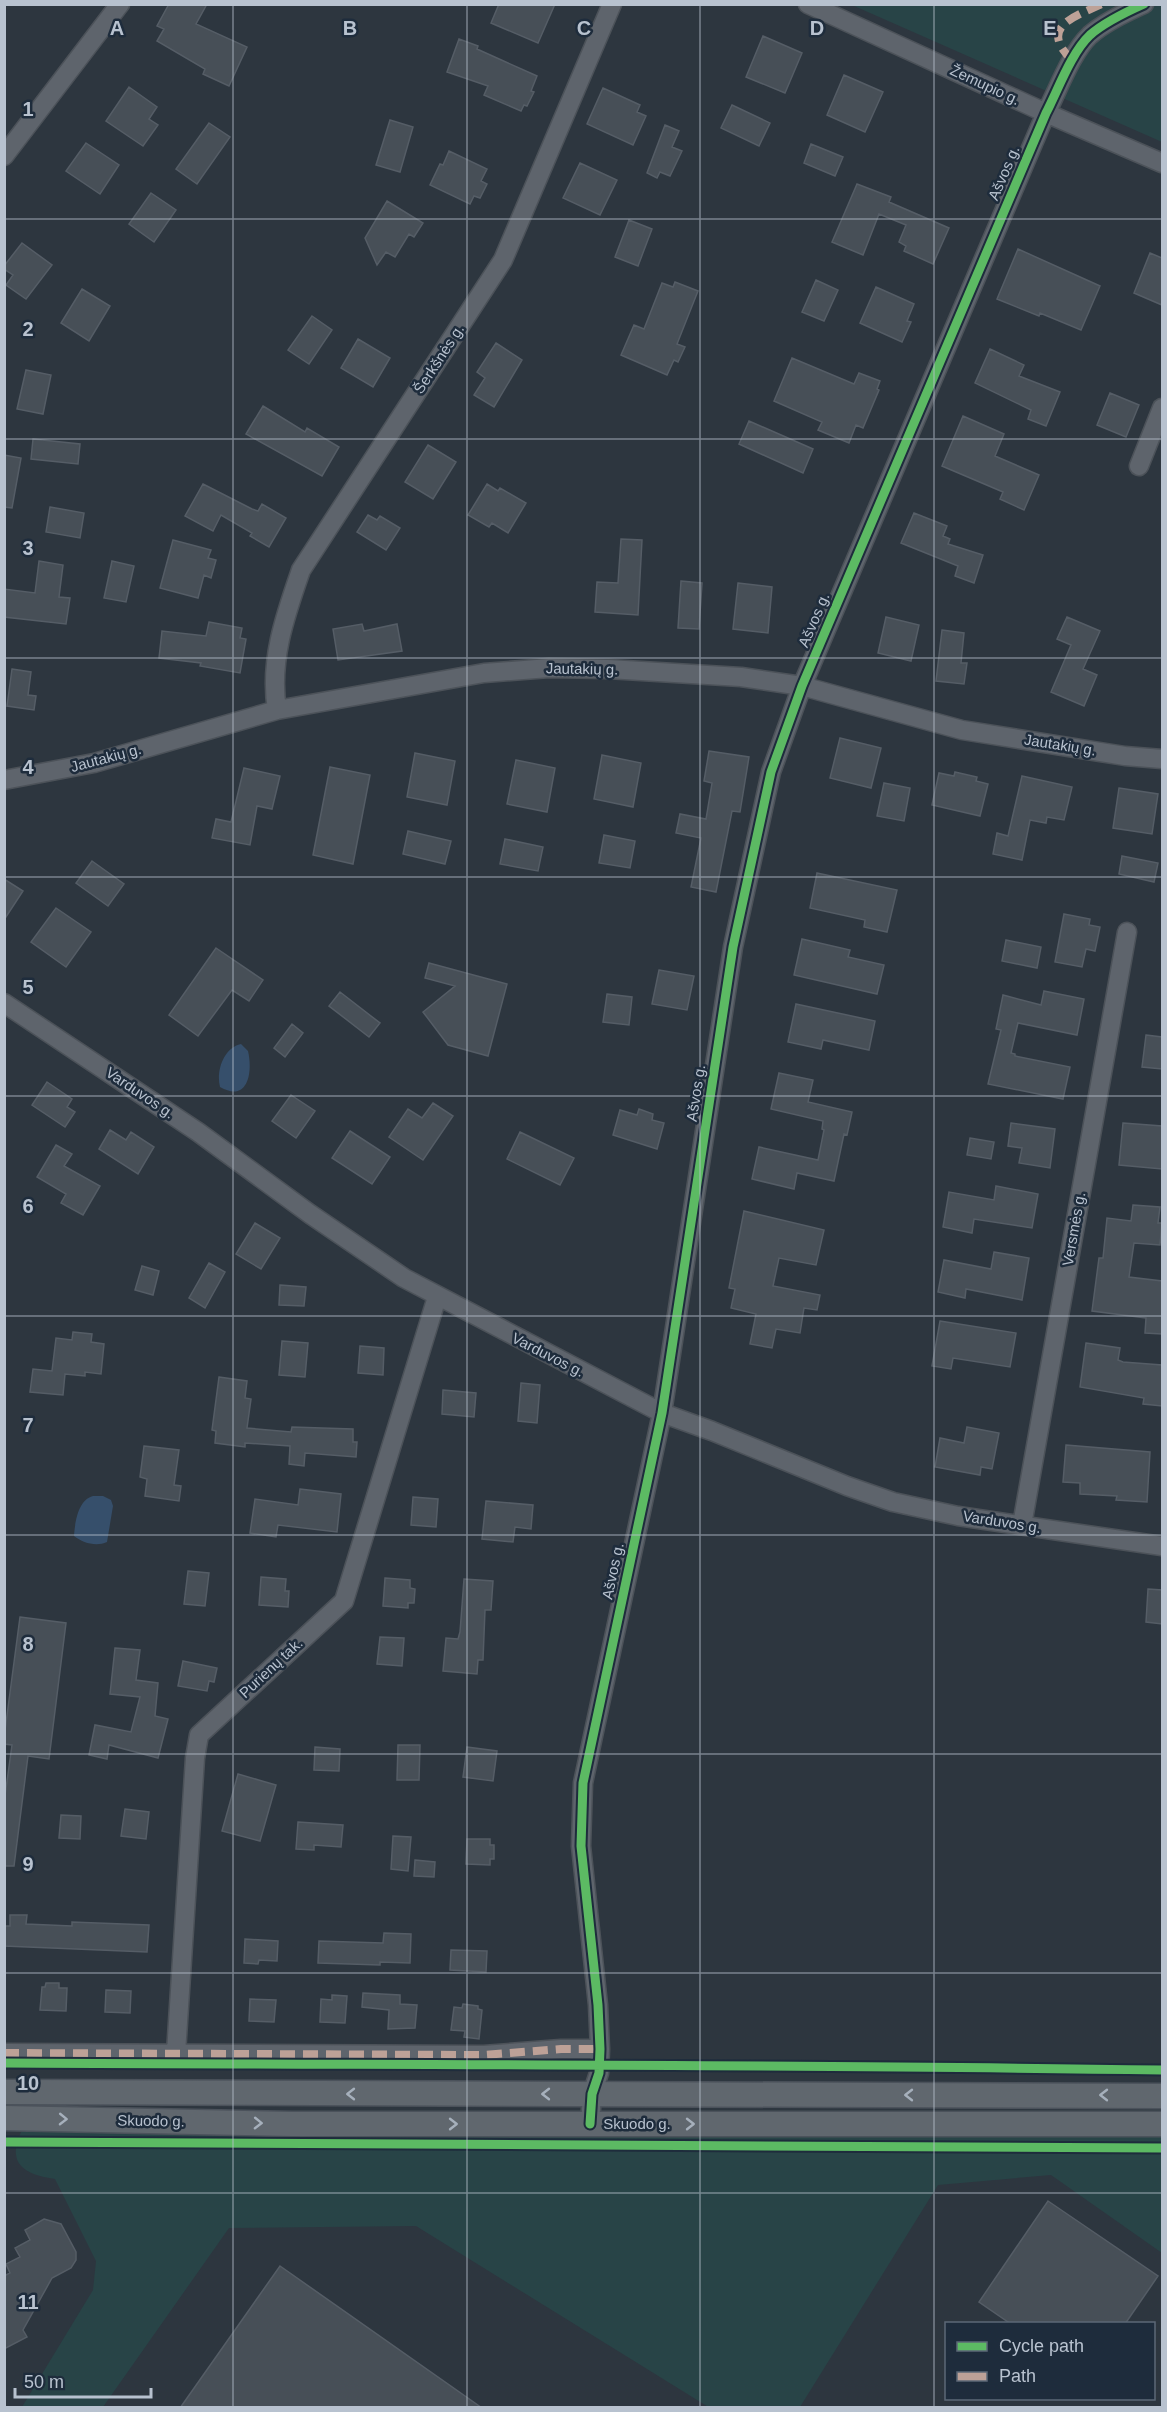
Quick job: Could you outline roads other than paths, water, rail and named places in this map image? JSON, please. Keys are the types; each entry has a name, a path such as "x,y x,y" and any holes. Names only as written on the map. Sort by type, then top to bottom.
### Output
{"main road":[{"name":"Skuodo g.","path":"4,2092 1162,2096"},
{"name":"Skuodo g.","path":"4,2118 292,2124 1162,2124"}],"street":[{"path":"4,156 120,4"},
{"name":"Šerkšnės g.","path":"277,710 274,692 276,656 282,625 301,570 502,260 612,4"},
{"name":"Žemupio g.","path":"808,4 1046,113 1162,163"},
{"name":"Ašvos g.","path":"590,2124 592,2094 599,2073 600,2049 598,2005 582,1846 583,1783 662,1413 734,947 771,772 802,686 1046,113 1072,60 1090,35 1144,4"},
{"path":"1138,466 1162,408"},
{"name":"Jautakių g.","path":"4,780 94,763 277,710 484,673 549,668 741,677 802,686 962,730 1125,756 1162,759"},
{"name":"Versmės g.","path":"1022,1525 1127,932"},
{"name":"Varduvos g.","path":"4,1003 198,1132 368,1254 437,1297 662,1413 846,1486 893,1502 958,1516 1162,1546"},
{"name":"Purienų tak.","path":"176,2053 195,1758 199,1735 344,1601 437,1297"},
{"path":"4,2053 484,2055 561,2049 600,2049"}],"water":[{"path":"241,1044 248,1051 249,1076 242,1088 229,1091 220,1087 220,1068 225,1055"},
{"path":"103,1496 111,1500 113,1506 107,1542 98,1544 81,1541 74,1536 76,1518 81,1507 88,1498"}]}
